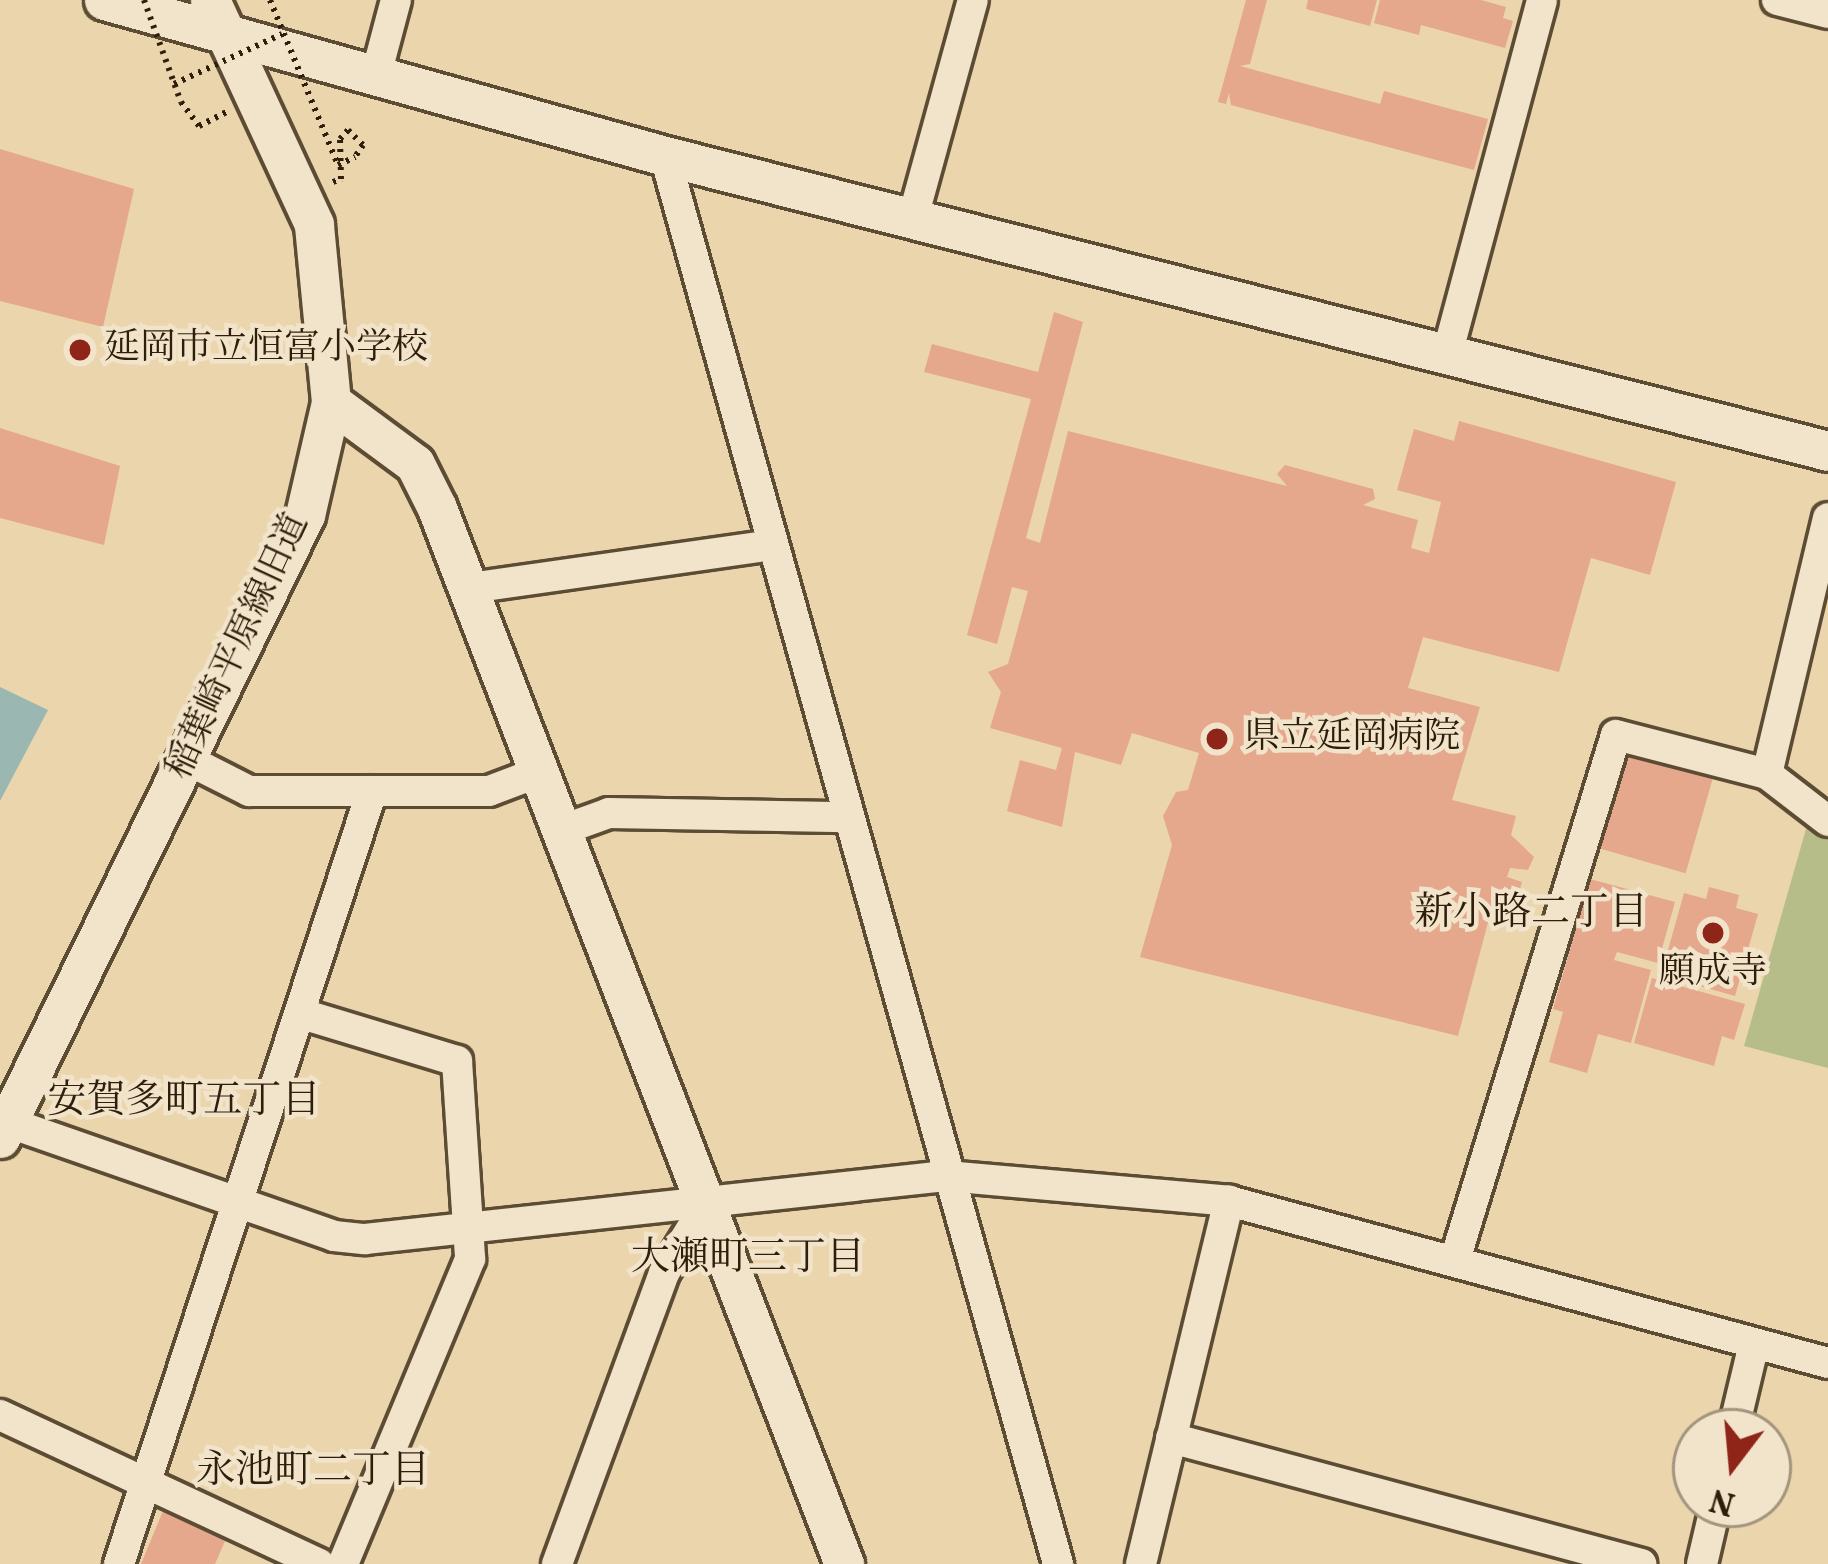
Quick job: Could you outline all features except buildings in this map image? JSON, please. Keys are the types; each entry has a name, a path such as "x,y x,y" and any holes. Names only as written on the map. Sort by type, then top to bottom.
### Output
{"street":[{"path":"104,0 217,16 376,75 665,157 1828,451"},
{"path":"376,75 396,0"},
{"path":"911,221 973,0"},
{"path":"1447,355 1541,0"},
{"path":"1777,0 1828,13"},
{"name":"稲葉崎平原線旧道","path":"2,1126 305,515 331,402 329,318 314,224 217,16"},
{"path":"665,157 1058,1564"},
{"path":"331,402 415,464 470,588 844,1564"},
{"path":"1767,774 1828,518"},
{"path":"470,588 771,545"},
{"path":"1455,1260 1616,736 1767,774 1828,821"},
{"path":"186,759 249,791 489,791 539,772"},
{"path":"119,1564 151,1486 372,791"},
{"path":"562,830 609,813 849,817"},
{"path":"302,1014 457,1061 470,1245 343,1564"},
{"path":"2,1126 334,1236 470,1245 706,1205 946,1176 1229,1201 1828,1363"},
{"path":"1142,1564 1229,1201"},
{"path":"557,1564 664,1273 706,1205"},
{"path":"1739,1408 1754,1344"},
{"path":"0,1415 319,1564"},
{"path":"1171,1438 1641,1564"},
{"path":"1702,1564 1710,1528"}],"path":[{"path":"144,0 181,101 199,126"},
{"path":"270,0 338,164 356,157 362,145 348,130 340,139 341,178"},
{"path":"174,84 282,34"}],"green space":[{"path":"1808,822 1828,838 1828,1068 1744,1046"}],"water":[{"path":"0,687 48,710 0,801"}],"place":[{"name":"延岡市立恒富小学校","path":"80,350"},
{"name":"県立延岡病院","path":"1217,739"},
{"name":"願成寺","path":"1713,933"}],"district":[{"name":"新小路二丁目","path":"1531,914"},
{"name":"安賀多町五丁目","path":"184,1102"},
{"name":"大瀬町三丁目","path":"748,1259"},
{"name":"永池町二丁目","path":"313,1472"}]}
